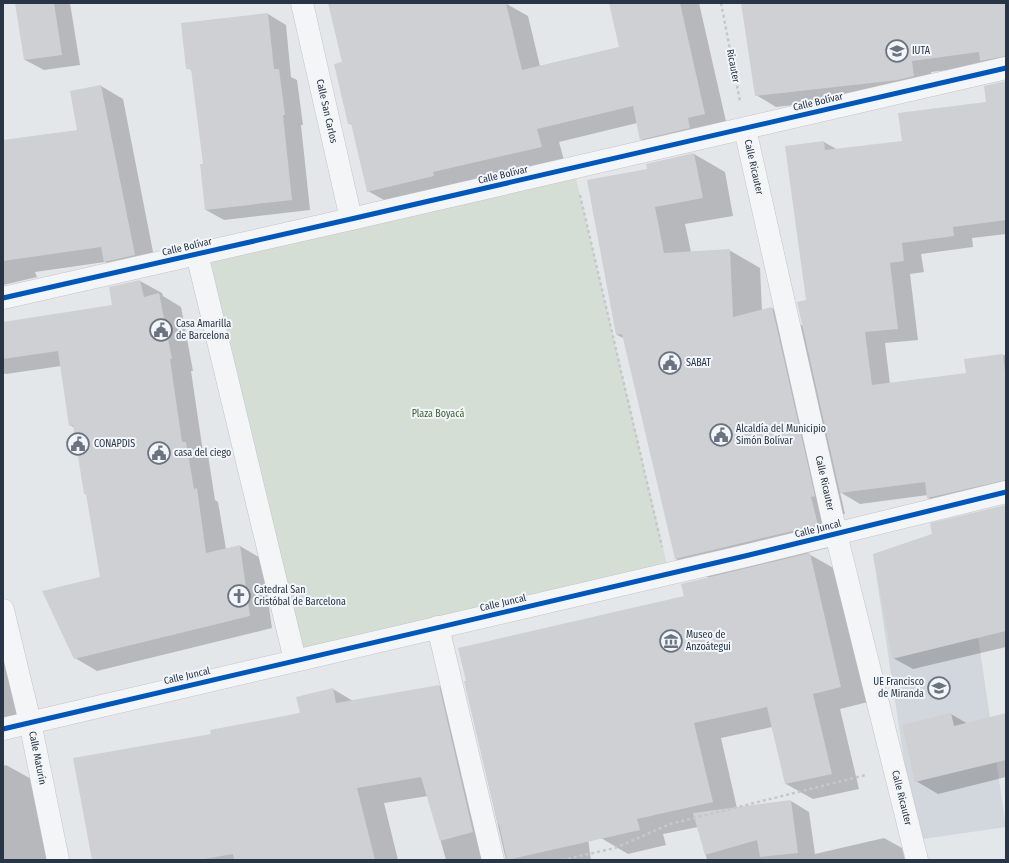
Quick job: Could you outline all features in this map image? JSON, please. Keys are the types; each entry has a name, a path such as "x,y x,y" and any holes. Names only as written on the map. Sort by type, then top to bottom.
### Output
{"street":[{"name":"Calle San Carlos","path":"302,3 351,220"},
{"name":"Calle Bolívar","path":"3,298 351,220 1006,68"},
{"name":"Calle Ricauter","path":"745,129 836,534 917,860"},
{"path":"197,254 295,660"},
{"name":"Calle Juncal","path":"3,729 836,534 1006,492"},
{"name":"Calle Maturín","path":"3,610 30,722 58,860"},
{"path":"438,627 493,860"}],"path":[{"path":"574,168 668,573"},
{"path":"562,860 616,848 670,824 894,768"}],"shaded area":[{"name":"UE Francisco de Miranda","path":"964,541 1006,827 916,840 873,554"}],"green space":[{"name":"Plaza Boyacá","path":"575,174 668,569 301,655 208,258"}],"building":[{"path":"15,3 54,3 62,55 24,60"},
{"path":"328,3 506,3 522,70 619,47 609,3 680,3 705,114 688,118 690,128 640,140 633,106 537,129 542,147 433,172 434,176 367,192 351,123 348,124 334,64 342,62"},
{"path":"741,3 1006,3 1006,56 980,61 979,52 912,61 914,76 898,80 755,96"},
{"path":"268,13 274,69 279,69 285,115 283,115 292,200 205,210 200,164 203,164 191,69 186,69 181,23"},
{"path":"1006,81 1006,220 953,227 954,236 902,243 904,261 890,263 898,329 865,332 872,385 966,373 964,359 1003,354 1006,380 1006,480 927,498 925,482 840,493 797,302 806,300 785,146 824,141 825,150 902,141 898,113 986,102 984,86"},
{"path":"101,85 135,255 104,262 101,247 3,261 3,140 77,130 70,91"},
{"name":"Alcaldía del Municipio Simón Bolívar","path":"694,153 703,198 655,207 664,253 730,249 733,317 772,307 815,496 811,497 818,525 675,559 622,334 616,335 587,180 647,169 646,164"},
{"path":"140,280 144,297 159,293 172,359 170,359 182,442 186,442 194,489 197,488 206,553 240,545 250,616 74,659 42,591 100,577 86,494 84,494 73,425 69,426 58,351 3,359 3,322 112,305 109,287"},
{"path":"1006,505 1006,631 892,659 873,554 932,534 930,523"},
{"path":"810,553 841,687 813,694 832,774 785,784 767,707 694,723 713,802 637,819 640,830 507,860 464,681 466,681 458,648 684,596 681,584"},
{"path":"439,685 473,832 440,841 421,777 357,788 375,860 234,860 233,854 199,860 92,860 73,758 211,734 210,730 300,713 296,697 333,688 336,703"},
{"path":"951,713 954,726 1006,713 1006,760 915,782 902,725"},
{"path":"791,800 798,853 760,857 757,840 705,855 693,813"}],"cycle path":[{"path":"3,298 1006,68"},
{"path":"3,729 745,556 1006,492"}],"place":[{"name":"IUTA","path":"897,51"},
{"name":"Casa Amarilla de Barcelona","path":"161,330"},
{"name":"SABAT","path":"670,363"},
{"name":"Alcaldía del Municipio Simón Bolívar","path":"721,435"},
{"name":"CONAPDIS","path":"78,444"},
{"name":"casa del ciego","path":"159,453"},
{"name":"Catedral San Cristóbal de Barcelona","path":"239,596"},
{"name":"Museo de Anzoátegui","path":"671,641"},
{"name":"UE Francisco de Miranda","path":"939,688"}]}
